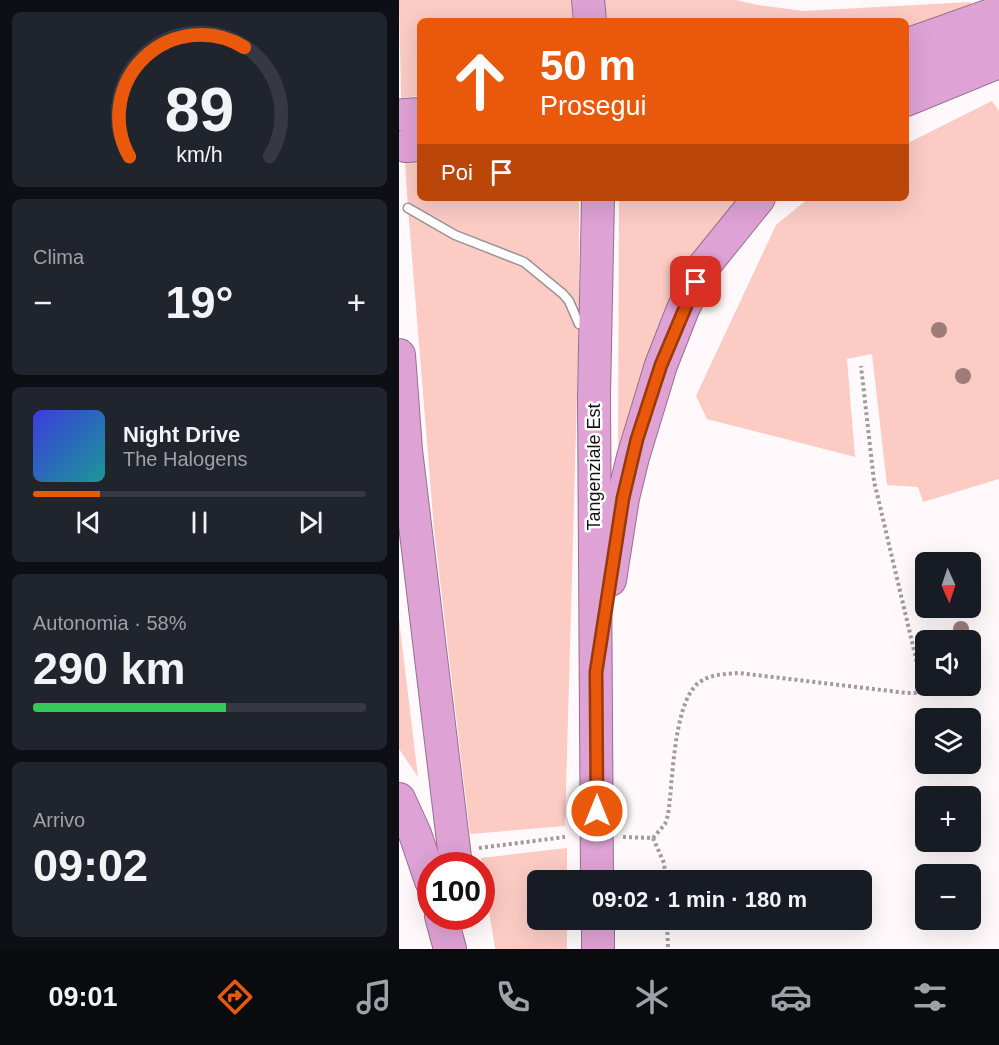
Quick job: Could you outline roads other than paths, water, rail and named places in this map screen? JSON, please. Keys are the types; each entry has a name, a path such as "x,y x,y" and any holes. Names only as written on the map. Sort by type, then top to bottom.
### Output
{"highway":[{"path":"588,0 590,18"},
{"path":"909,44 999,12"},
{"path":"909,70 999,38"},
{"path":"909,99 999,62"},
{"name":"Tangenziale Est","path":"597,870 594,398 598,201"},
{"path":"596,672 623,498 637,439 661,365 683,309 705,266 757,201"},
{"path":"399,355 406,450 463,852"},
{"path":"399,799 421,852"},
{"path":"445,930 450,949"},
{"path":"464,930 466,949"},
{"path":"598,930 598,949"}],"lane":[{"path":"408,208 466,240 524,262 563,294 569,301 579,324"}]}
